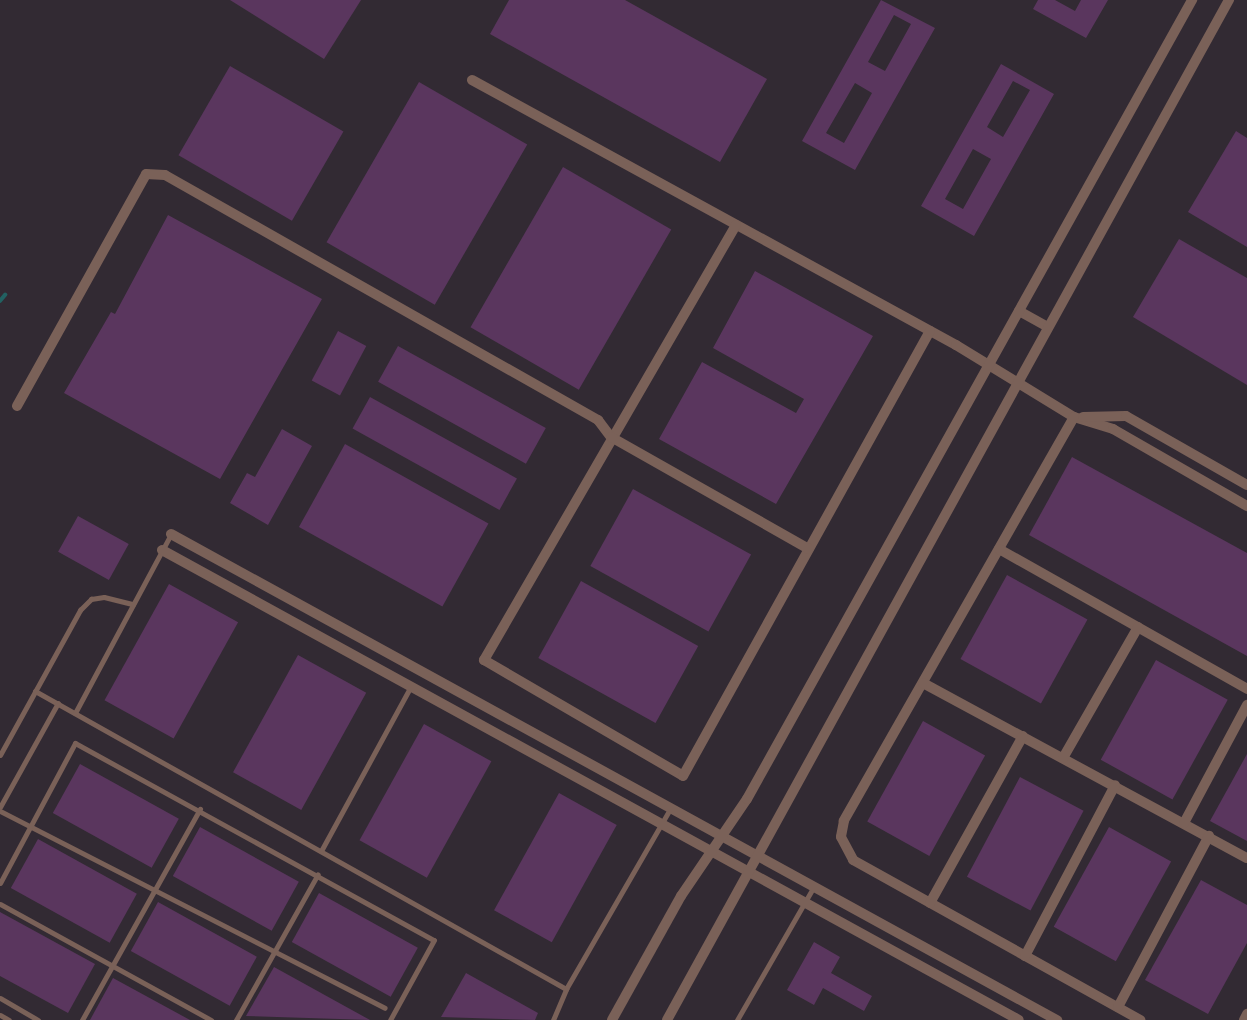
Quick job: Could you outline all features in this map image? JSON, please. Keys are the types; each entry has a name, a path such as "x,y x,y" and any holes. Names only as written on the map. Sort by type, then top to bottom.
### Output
{"street":[{"path":"612,1020 681,896 747,799 1192,0"},
{"path":"667,1020 747,870 1229,0"},
{"path":"472,80 930,331 987,368 1074,417 1113,429 1247,506"},
{"path":"17,406 146,174 165,175 598,420 611,437 809,549"},
{"path":"736,225 484,660 682,776 930,331"},
{"path":"1019,311 1048,327"},
{"path":"1074,417 1126,416 1247,485"},
{"path":"1074,417 844,821 841,837 853,860 1141,1020"},
{"path":"171,534 1057,1020"},
{"path":"999,549 1247,689"},
{"path":"162,550 1019,1020"},
{"path":"1063,758 1138,627"},
{"path":"923,682 1247,858"},
{"path":"1184,822 1247,705"},
{"path":"930,903 1023,736"},
{"path":"1025,956 1115,785"},
{"path":"1118,1007 1209,836"},
{"path":"1244,1020 1247,1014"}],"lane":[{"path":"75,713 171,534"},
{"path":"0,755 91,599 114,597 134,604"},
{"path":"321,851 411,687"},
{"path":"35,691 566,989"},
{"path":"58,703 0,809 386,1008"},
{"path":"1,878 75,743 200,809 434,940 390,1020"},
{"path":"553,1020 566,989 671,807"},
{"path":"82,1020 200,809"},
{"path":"236,1020 318,874"},
{"path":"737,1020 814,886"},
{"path":"0,904 211,1020"},
{"path":"0,998 38,1020"},
{"path":"0,1015 9,1020"}],"building":[{"path":"230,0 361,0 324,59"},
{"path":"509,0 625,0 767,79 720,162 490,34"},
{"path":"881,0 935,28 855,170 802,141","holes":["894,15 911,24 885,71 868,62","855,83 872,93 844,143 826,133"]},
{"path":"1038,0 1055,0 1075,11 1081,0 1108,0 1086,38 1033,9"},
{"path":"1001,64 1054,94 974,236 921,206","holes":["1013,81 1030,90 1003,137 987,127","973,149 991,159 963,209 945,199"]},
{"path":"230,66 343,132 292,221 178,155"},
{"path":"419,82 527,144 435,305 326,242"},
{"path":"1236,131 1247,138 1247,247 1188,212"},
{"path":"563,167 671,230 579,390 470,327"},
{"path":"168,215 322,299 220,479 64,393 111,312 115,314"},
{"path":"1179,239 1247,278 1247,385 1133,317"},
{"path":"755,271 873,336 776,504 659,439 702,362 796,413 804,399 713,348"},
{"path":"338,331 366,346 340,395 312,380"},
{"path":"398,346 546,428 526,464 378,382"},
{"path":"370,397 517,478 499,510 353,428"},
{"path":"282,429 312,446 268,525 230,503 247,473 255,477"},
{"path":"345,444 488,524 442,607 299,527"},
{"path":"1072,457 1247,553 1247,656 1029,535"},
{"path":"633,489 751,554 708,631 590,566"},
{"path":"78,516 129,544 109,580 58,552"},
{"path":"1007,575 1087,620 1041,704 960,659"},
{"path":"581,581 698,646 656,723 538,658"},
{"path":"169,584 238,622 174,739 105,700"},
{"path":"298,655 366,693 301,810 233,772"},
{"path":"1156,660 1228,700 1172,799 1101,760"},
{"path":"923,721 985,755 929,856 867,822"},
{"path":"424,724 491,761 427,878 360,840"},
{"path":"1247,754 1247,841 1210,821"},
{"path":"80,764 179,819 152,868 53,813"},
{"path":"1020,777 1084,811 1031,911 967,877"},
{"path":"559,793 617,825 552,942 494,910"},
{"path":"200,827 299,882 272,931 173,876"},
{"path":"1109,827 1171,861 1116,961 1054,927"},
{"path":"38,839 137,894 110,943 11,888"},
{"path":"1201,880 1247,905 1247,943 1208,1014 1145,980"},
{"path":"319,893 418,948 391,997 292,942"},
{"path":"158,902 257,957 230,1006 131,951"},
{"path":"0,912 95,964 68,1013 0,976"},
{"path":"814,942 840,957 831,973 872,996 864,1011 823,988 814,1005 787,990"},
{"path":"274,967 370,1020 246,1016"},
{"path":"466,973 538,1013 535,1020 441,1017"},
{"path":"113,978 190,1020 90,1020"}],"waterway":[{"path":"0,301 5,295"}]}
